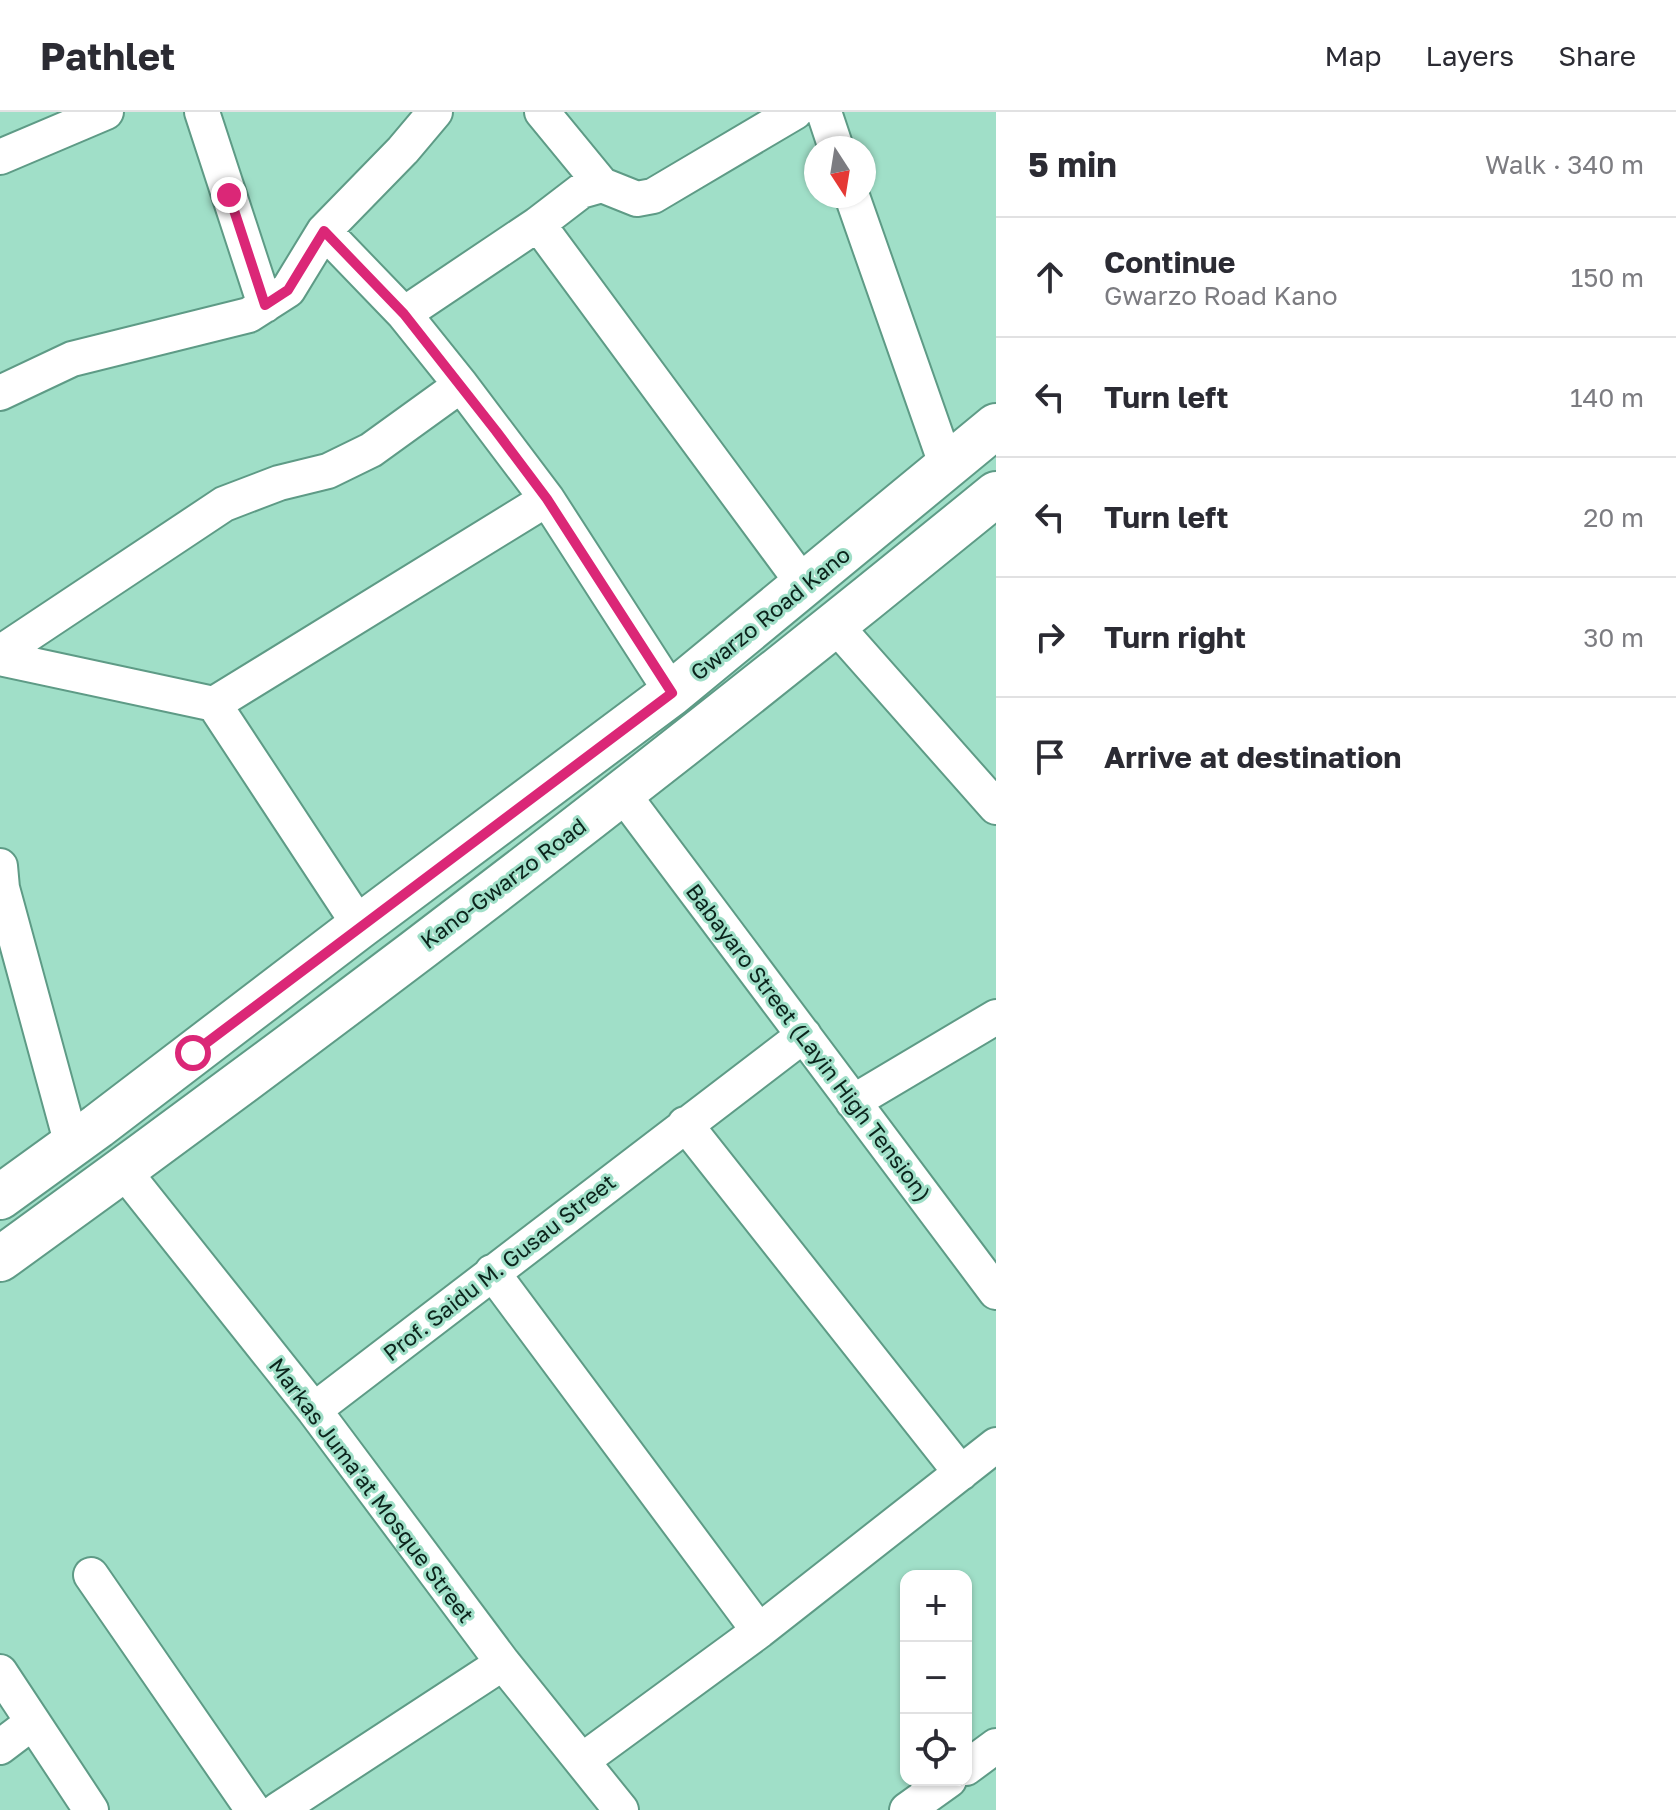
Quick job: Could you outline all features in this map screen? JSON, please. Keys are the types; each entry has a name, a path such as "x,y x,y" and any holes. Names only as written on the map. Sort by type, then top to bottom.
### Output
{"main road":[{"name":"Gwarzo Road Kano","path":"0,1197 672,693 996,426"},
{"name":"Kano-Gwarzo Road","path":"0,1259 123,1170 622,793 996,494"}],"street":[{"path":"0,157 106,112"},
{"path":"202,112 265,305"},
{"path":"0,393 72,359 249,315 265,305 288,290 324,231 403,150 435,112"},
{"path":"542,112 602,185 637,199 653,196 795,112"},
{"path":"824,112 832,136"},
{"path":"404,314 538,224 581,191 602,185"},
{"path":"856,208 947,467"},
{"path":"538,224 805,586"},
{"path":"324,231 404,314 547,499 672,693"},
{"path":"0,656 224,504 279,483 328,471 371,450 461,385"},
{"path":"214,704 547,499"},
{"path":"835,625 996,807"},
{"path":"0,656 214,704 360,926"},
{"name":"Babayaro Street (Layin High Tension)","path":"622,793 996,1292"},
{"path":"0,866 6,902 72,1145"},
{"path":"853,1102 996,1017"},
{"name":"Prof. Saidu M. Gusau Street","path":"314,1410 804,1035"},
{"path":"685,1124 961,1473"},
{"name":"Markas Juma'at Mosque Street","path":"123,1170 314,1410 503,1663 621,1810"},
{"path":"492,1272 759,1631"},
{"path":"583,1760 759,1631 996,1445"},
{"path":"91,1575 253,1810"},
{"path":"278,1810 503,1663"},
{"path":"0,1672 91,1810"},
{"path":"0,1747 33,1722"},
{"path":"972,1764 996,1746"},
{"path":"907,1810 941,1786"}],"route":[{"path":"193,1053 672,693 547,499 404,314 324,231 288,290 265,305 229,195"}]}
